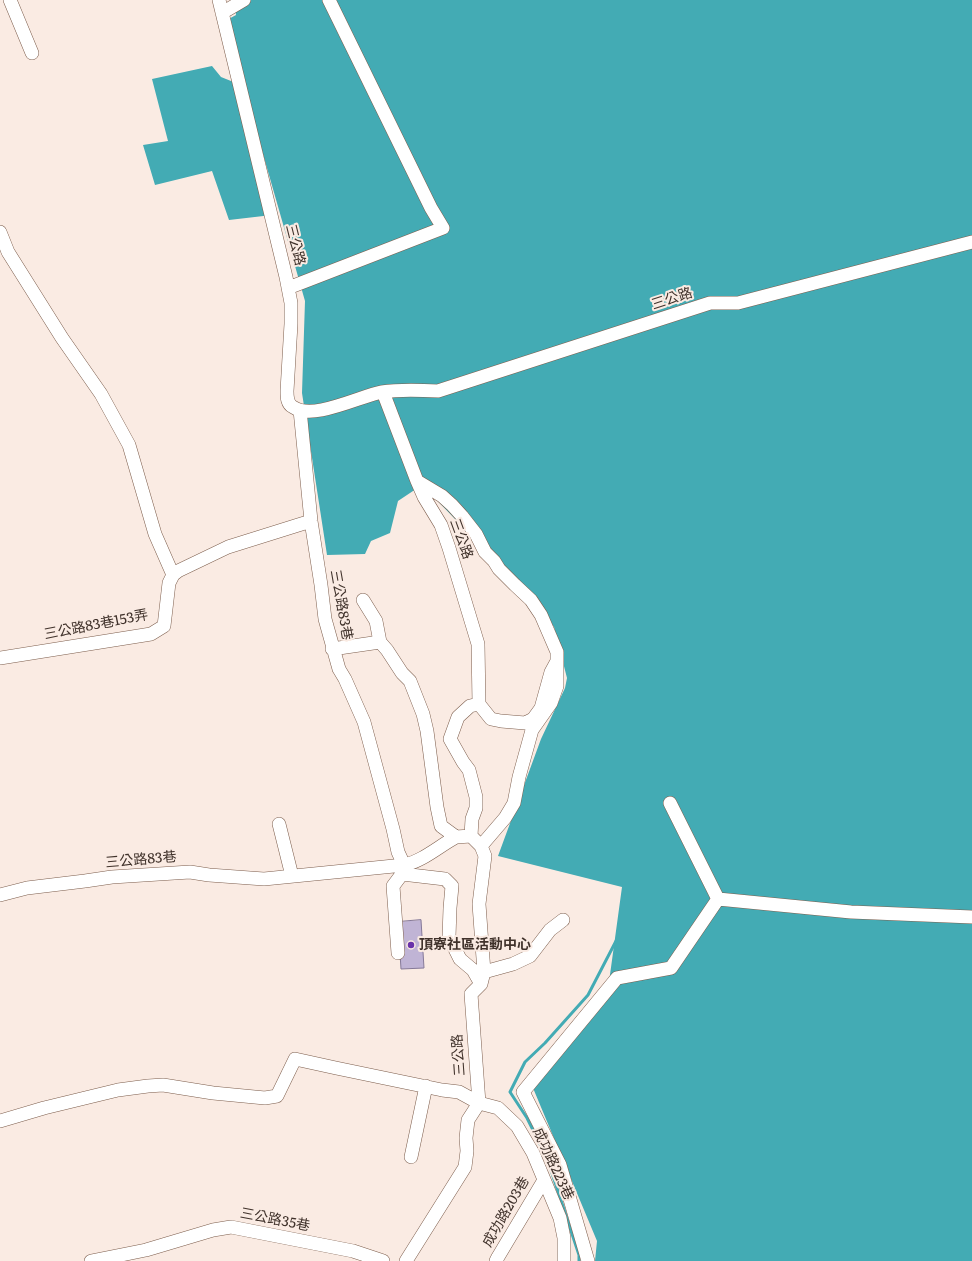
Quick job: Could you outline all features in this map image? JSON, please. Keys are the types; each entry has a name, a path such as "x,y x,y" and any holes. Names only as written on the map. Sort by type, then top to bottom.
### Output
{"street":[{"path":"10,0 32,53"},
{"path":"221,6 244,0"},
{"path":"288,288 443,228 431,208 329,0"},
{"name":"三公路","path":"221,6 291,303 287,391 288,401 292,407 300,410 313,412 383,392 406,390 438,391 710,303 738,303 972,242"},
{"path":"0,232 8,252 100,394 129,445 155,534 173,575 178,571 228,547 311,521"},
{"name":"三公路","path":"383,392 417,481 424,497 441,525 474,627 478,644 479,704"},
{"name":"三公路83巷","path":"300,410 311,521 325,619 332,649 339,668 364,722 403,870"},
{"path":"417,481 442,496 457,510 476,534 485,552 512,582 531,600 542,615 557,652 557,661 551,672 541,708 529,722 496,721 491,719 479,704 470,706 458,717 450,739 469,770 476,797 476,808 472,819 471,836 481,846 485,856 479,904 482,978"},
{"name":"三公路83巷153弄","path":"0,658 151,634 164,626 169,583 173,575"},
{"path":"363,600 376,621 380,642 402,673 410,681 421,707 427,732 441,826 456,837 471,836"},
{"path":"332,649 380,642"},
{"path":"481,846 505,818 514,803 519,777 532,730 551,703 557,686 557,652"},
{"path":"670,803 718,899"},
{"path":"279,824 292,876"},
{"name":"三公路83巷","path":"0,895 27,888 112,877 190,872 209,876 264,879 403,870 456,837"},
{"path":"398,953 393,886 403,870 445,879 452,886 449,937 460,959 482,978"},
{"path":"718,899 851,912 972,917"},
{"path":"588,1261 560,1166 523,1092 617,978 671,968 718,899"},
{"path":"482,978 530,956 550,930 563,920"},
{"name":"三公路","path":"479,1103 471,994 482,978"},
{"name":"成功路223巷","path":"0,1121 44,1108 118,1090 148,1086 163,1085 213,1093 265,1098 277,1096 295,1059 459,1092 479,1103 498,1108 517,1126 533,1154 560,1218 564,1238 564,1261"},
{"path":"411,1157 426,1086"},
{"path":"406,1261 465,1167 468,1120 479,1103"},
{"path":"542,1175 560,1166"},
{"name":"成功路203巷","path":"496,1261 542,1175"},
{"name":"三公路35巷","path":"91,1261 146,1250 213,1230 231,1227 353,1252 383,1261"}],"water":[{"path":"248,0 972,0 972,1261 595,1261 597,1241 533,1088 609,982 622,887 498,856 541,739 565,688 567,678 554,627 524,590 422,485 398,501 390,533 371,541 365,554 327,555 302,393 305,301 225,21 236,15 235,7"},
{"path":"212,66 221,77 236,83 272,215 229,220 212,171 155,185 143,145 168,141 152,79"}],"building":[{"name":"頂寮社區活動中心","path":"421,920 424,968 401,969 398,922"}],"waterway":[{"path":"579,1261 579,1255 547,1158 527,1118 510,1092 525,1062 545,1043 588,995 616,941"}],"place":[{"name":"頂寮社區活動中心","path":"411,945"}]}
